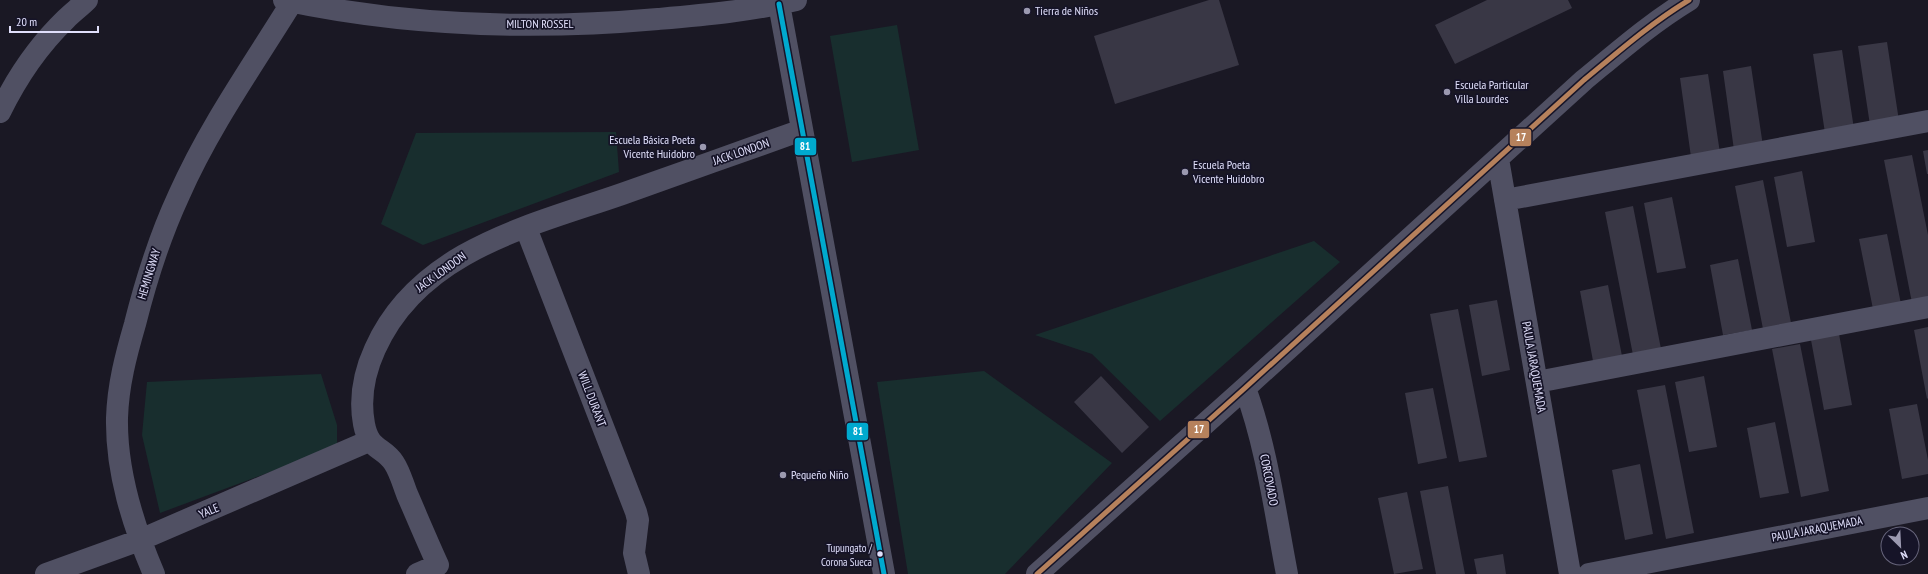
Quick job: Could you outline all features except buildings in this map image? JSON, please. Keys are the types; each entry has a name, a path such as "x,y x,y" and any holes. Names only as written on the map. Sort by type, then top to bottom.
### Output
{"street":[{"path":"0,112 22,70 66,19 87,0"},
{"path":"1047,570 1245,388 1612,57 1667,13 1689,0"},
{"name":"MILTON ROSSEL","path":"288,1 377,8 488,24 586,24 709,15 788,2"},
{"name":"HEMINGWAY","path":"154,574 140,540 128,501 121,465 117,419 122,370 142,296 159,244 179,194 197,157 288,1"},
{"path":"788,2 802,130 884,574"},
{"path":"1505,200 1928,121"},
{"name":"JACK LONDON","path":"369,441 364,424 362,397 364,380 370,360 388,323 418,288 455,259 476,248 526,228 802,130"},
{"name":"PAULA JARAQUEMADA","path":"1498,159 1570,574"},
{"name":"WILL DURANT","path":"526,228 636,512 638,520 634,553 639,574"},
{"path":"1537,382 1928,307"},
{"name":"CORCOVADO","path":"1245,388 1256,418 1264,450 1287,574"},
{"path":"369,441 394,462 438,565 417,574"},
{"name":"YALE","path":"46,574 140,540 369,441"},
{"name":"PAULA JARAQUEMADA","path":"1589,574 1928,508"}],"green space":[{"path":"897,25 919,150 852,162 830,36"},
{"path":"616,132 619,172 423,245 381,224 416,133"},
{"path":"1314,241 1340,262 1160,421 1092,354 1035,335"},
{"path":"984,371 1112,463 1005,574 908,574 877,382"},
{"path":"321,374 337,425 337,447 160,513 142,435 147,382"}],"transit line":[{"name":"17","path":"1037,574 1245,388 1584,80 1648,28 1689,0"},
{"name":"81","path":"779,4 884,574"}],"place":[{"name":"Tierra de Niños","path":"1027,11"},
{"name":"Escuela Particular Villa Lourdes","path":"1447,92"},
{"name":"Escuela Básica Poeta Vicente Huidobro","path":"703,147"},
{"name":"Escuela Poeta Vicente Huidobro","path":"1185,172"},
{"name":"Pequeño Niño","path":"783,475"},
{"name":"Tupungato / Corona Sueca","path":"880,554"}]}
